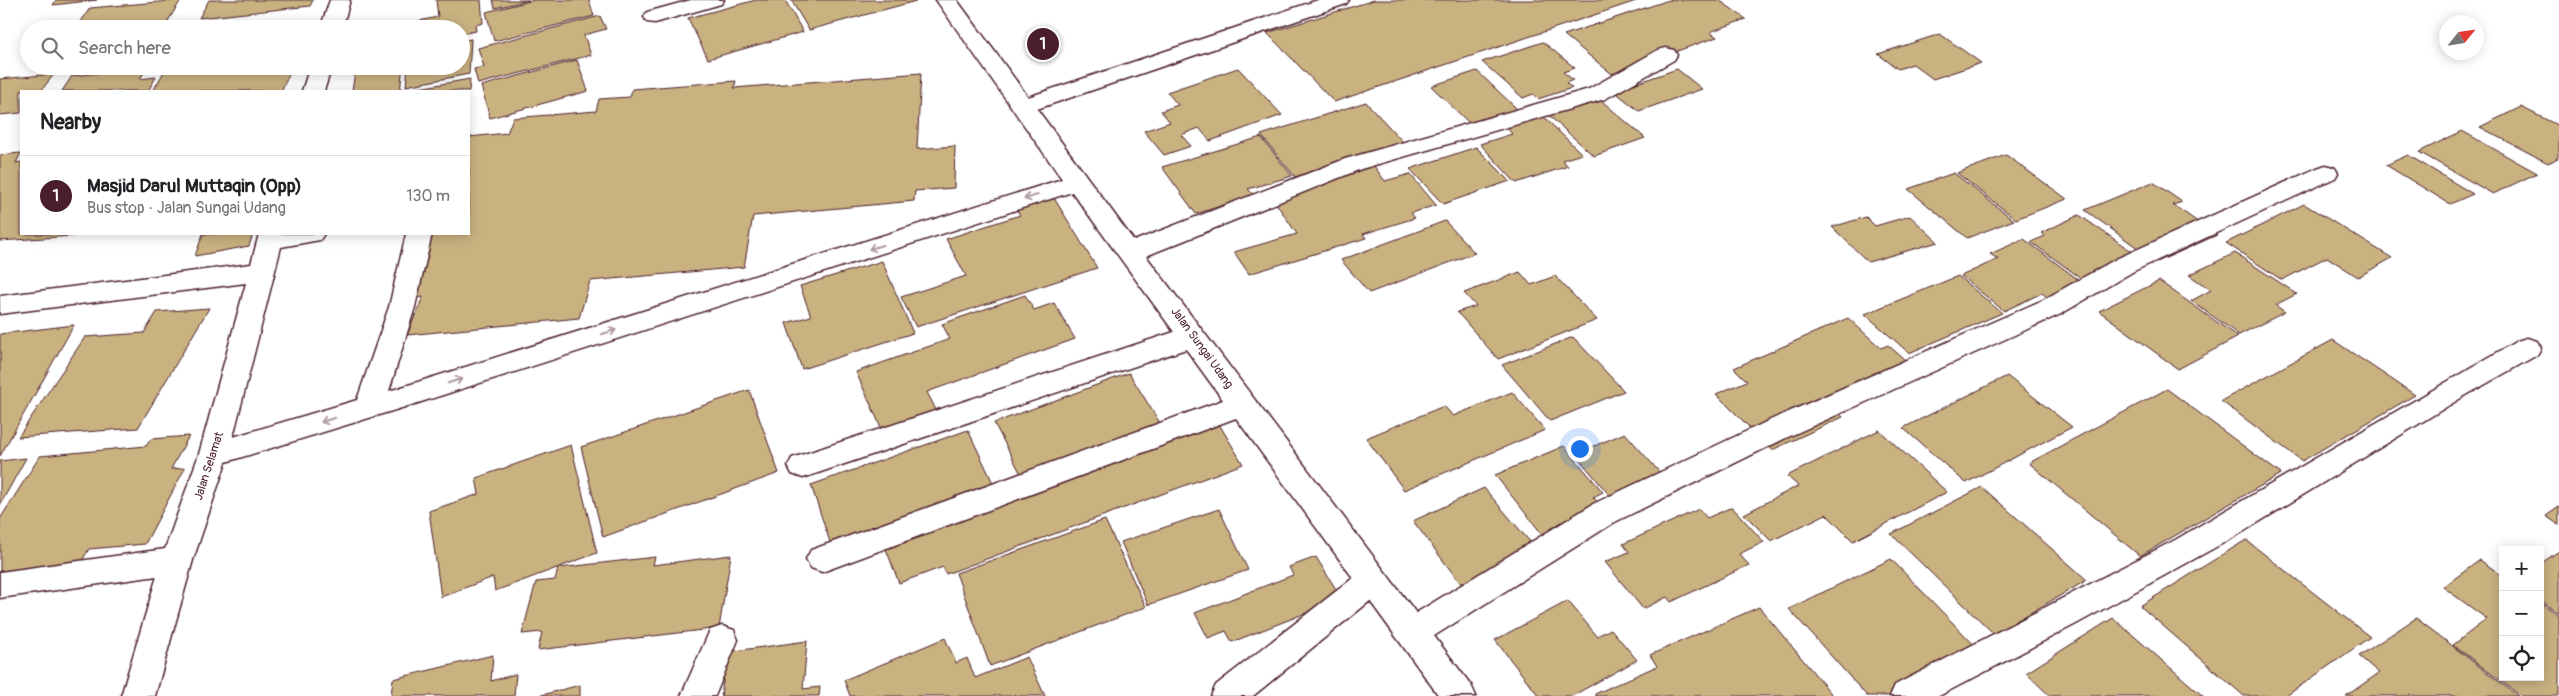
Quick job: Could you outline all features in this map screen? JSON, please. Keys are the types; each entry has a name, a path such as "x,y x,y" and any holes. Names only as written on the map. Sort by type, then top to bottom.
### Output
{"street":[{"path":"334,20 340,0"},
{"path":"655,17 714,0"},
{"name":"Jalan Sungai Udang","path":"946,0 1077,182 1131,252 1459,696"},
{"path":"1024,106 1339,0"},
{"path":"1131,252 1353,164 1597,94 1666,55"},
{"path":"313,90 318,75"},
{"path":"1412,632 1604,513 1778,429 2052,307 2125,265 2326,173"},
{"path":"214,454 408,396 1077,182"},
{"path":"271,237 298,235"},
{"path":"369,408 402,307 419,235"},
{"name":"Jalan Selamat","path":"138,696 177,560 214,454 271,237"},
{"path":"0,305 261,272"},
{"path":"803,466 1193,336"},
{"path":"1907,696 2223,528 2350,453 2455,386 2527,348"},
{"path":"822,559 1243,404"},
{"path":"0,585 177,560"},
{"path":"1228,696 1373,580"},
{"path":"698,696 722,640"}],"building":[{"path":"56,0 97,0 53,5"},
{"path":"181,0 169,20 82,20 90,8"},
{"path":"209,0 313,0 310,6 199,18"},
{"path":"436,0 481,0 483,23 475,25 476,31 470,32 470,20 423,20 438,17"},
{"path":"493,0 529,0 495,8"},
{"path":"534,0 589,0 594,16 494,41 486,12"},
{"path":"756,0 785,0 803,32 708,59 688,18"},
{"path":"791,0 915,0 916,1 809,30"},
{"path":"1374,0 1639,0 1334,102 1267,33"},
{"path":"1669,0 1719,0 1746,19 1710,32 1717,37 1612,74 1564,35"},
{"path":"600,16 606,29 584,35 591,55 478,84 474,69 484,67 478,48"},
{"path":"1940,34 1981,63 1933,79 1913,64 1898,69 1878,54"},
{"path":"1543,42 1575,68 1563,72 1573,80 1566,83 1572,88 1538,99 1533,94 1523,98 1482,62"},
{"path":"577,60 588,91 490,118 481,86"},
{"path":"1238,68 1282,115 1210,141 1199,128 1181,135 1191,146 1164,155 1144,131 1170,122 1161,111 1178,105 1167,92"},
{"path":"1677,69 1702,89 1639,111 1614,91"},
{"path":"1477,71 1517,109 1470,124 1431,86"},
{"path":"921,73 917,149 955,146 954,188 915,191 914,201 753,216 744,267 590,281 579,318 407,335 423,297 393,300 421,235 470,235 470,137 507,133 513,118 596,111 599,99 630,97 632,89 736,81 734,88"},
{"path":"53,75 42,90 20,90 20,113 0,115 0,79"},
{"path":"143,75 140,79 156,77 149,90 63,90 72,76"},
{"path":"162,75 289,75 282,90 154,90"},
{"path":"355,75 402,75 400,90 352,90"},
{"path":"407,75 464,75 406,86"},
{"path":"470,79 469,90 408,90"},
{"path":"1596,96 1645,138 1594,156 1546,113"},
{"path":"1366,102 1403,142 1295,177 1261,135"},
{"path":"2521,107 2559,126 2559,158 2548,163 2480,127"},
{"path":"1543,116 1582,154 1562,160 1568,166 1516,183 1480,144 1512,134 1506,127"},
{"path":"2462,131 2537,173 2493,194 2419,152"},
{"path":"1261,137 1292,176 1248,189 1254,195 1196,214 1162,167"},
{"path":"1476,147 1510,181 1443,204 1410,169"},
{"path":"20,153 16,163 20,162 20,235 73,236 0,241 0,155"},
{"path":"2006,155 2067,199 2016,219 1957,173"},
{"path":"2408,155 2473,194 2450,204 2386,165"},
{"path":"1374,166 1385,181 1410,174 1436,205 1411,213 1415,218 1363,234 1366,238 1249,274 1234,252 1297,234 1271,196"},
{"path":"1954,173 2014,220 1967,238 1908,189"},
{"path":"2153,182 2182,202 2173,205 2217,235 2157,262 2085,210"},
{"path":"1054,198 1097,268 916,327 901,297 966,276 946,239 1020,215 1017,210"},
{"path":"2304,204 2392,258 2358,277 2327,257 2282,280 2226,243"},
{"path":"2079,215 2143,259 2085,281 2031,242 2045,236 2041,233"},
{"path":"1910,216 1938,242 1868,262 1832,227 1866,217 1875,226"},
{"path":"1445,221 1475,253 1369,293 1341,260"},
{"path":"203,235 253,235 249,246 195,256"},
{"path":"2024,239 2087,286 2053,302 2042,293 2004,311 1961,276 1998,259 1990,254"},
{"path":"2235,253 2297,294 2275,305 2285,312 2239,335 2191,301 2211,290 2189,275"},
{"path":"882,261 913,333 802,369 786,323 811,316 800,286"},
{"path":"1520,272 1531,285 1555,276 1597,320 1498,359 1457,312 1476,306 1464,293"},
{"path":"1958,276 2002,313 1909,353 1865,314"},
{"path":"2159,281 2238,337 2178,369 2099,311"},
{"path":"1025,295 1034,310 1054,303 1075,339 927,392 938,414 884,434 856,372 950,339 942,324"},
{"path":"209,308 138,428 18,437 85,337 144,333 157,312"},
{"path":"1848,318 1881,348 1888,345 1921,374 1838,412 1843,417 1772,450 1716,394 1747,381 1734,368"},
{"path":"74,325 0,456 0,334"},
{"path":"1573,337 1624,391 1550,421 1502,365"},
{"path":"2333,340 2415,395 2302,461 2221,401"},
{"path":"1129,373 1160,423 1022,476 994,423"},
{"path":"2007,376 2072,427 1966,483 1903,428"},
{"path":"2167,389 2281,474 2140,556 2029,463"},
{"path":"749,390 779,473 603,537 581,447"},
{"path":"1512,392 1545,430 1404,490 1366,438 1444,406 1453,416"},
{"path":"1216,419 1243,464 946,574 943,567 899,583 886,549 930,534 926,523"},
{"path":"968,430 994,485 831,545 811,485"},
{"path":"1879,430 1947,492 1853,541 1826,514 1771,541 1744,514 1798,486 1787,476"},
{"path":"1625,433 1677,492 1626,515 1575,454"},
{"path":"189,436 171,469 185,468 145,544 89,549 80,564 0,571 0,519 40,456 146,446 151,439"},
{"path":"571,445 597,553 495,591 493,577 441,597 429,511 479,494 476,478"},
{"path":"1564,446 1603,492 1593,497 1615,521 1554,549 1495,475"},
{"path":"26,458 0,505 0,461"},
{"path":"1982,487 2087,580 1994,634 1891,534"},
{"path":"1484,488 1549,564 1474,601 1413,521"},
{"path":"1732,507 1764,542 1739,554 1749,565 1671,602 1667,597 1643,609 1605,562 1629,552 1623,544 1699,509 1707,518"},
{"path":"2559,507 2559,525 2546,516"},
{"path":"1219,509 1248,570 1148,605 1121,542"},
{"path":"1105,520 1146,607 990,666 956,573"},
{"path":"2246,540 2370,637 2286,696 2244,696 2140,606"},
{"path":"2559,551 2559,613 2544,603 2544,561"},
{"path":"731,555 719,628 538,650 542,632 522,634 536,582 555,580 558,568 655,557 653,565"},
{"path":"1316,557 1342,599 1232,642 1226,631 1208,638 1195,613 1293,575 1289,567"},
{"path":"1891,559 1979,650 1892,696 1867,696 1789,609"},
{"path":"2480,560 2499,573 2499,680 2453,645 2487,619 2443,587"},
{"path":"1568,601 1597,636 1611,629 1637,660 1572,696 1539,696 1495,640"},
{"path":"2544,605 2559,615 2559,696 2521,696 2501,681 2544,681"},
{"path":"1759,607 1833,696 1596,696 1595,694 1657,666 1650,655"},
{"path":"2113,618 2203,696 2050,696 2026,673"},
{"path":"2416,618 2518,696 2346,696 2379,673 2359,656"},
{"path":"945,638 956,663 967,658 975,678 1027,657 1045,696 850,696 844,680"},
{"path":"807,641 803,689 820,687 819,696 721,696 727,652"},
{"path":"493,655 491,681 516,674 514,696 391,696 393,679"},
{"path":"580,685 580,696 538,696"}],"place":[{"name":"Masjid Darul Muttaqin (Opp)","path":"1043,44"}]}
